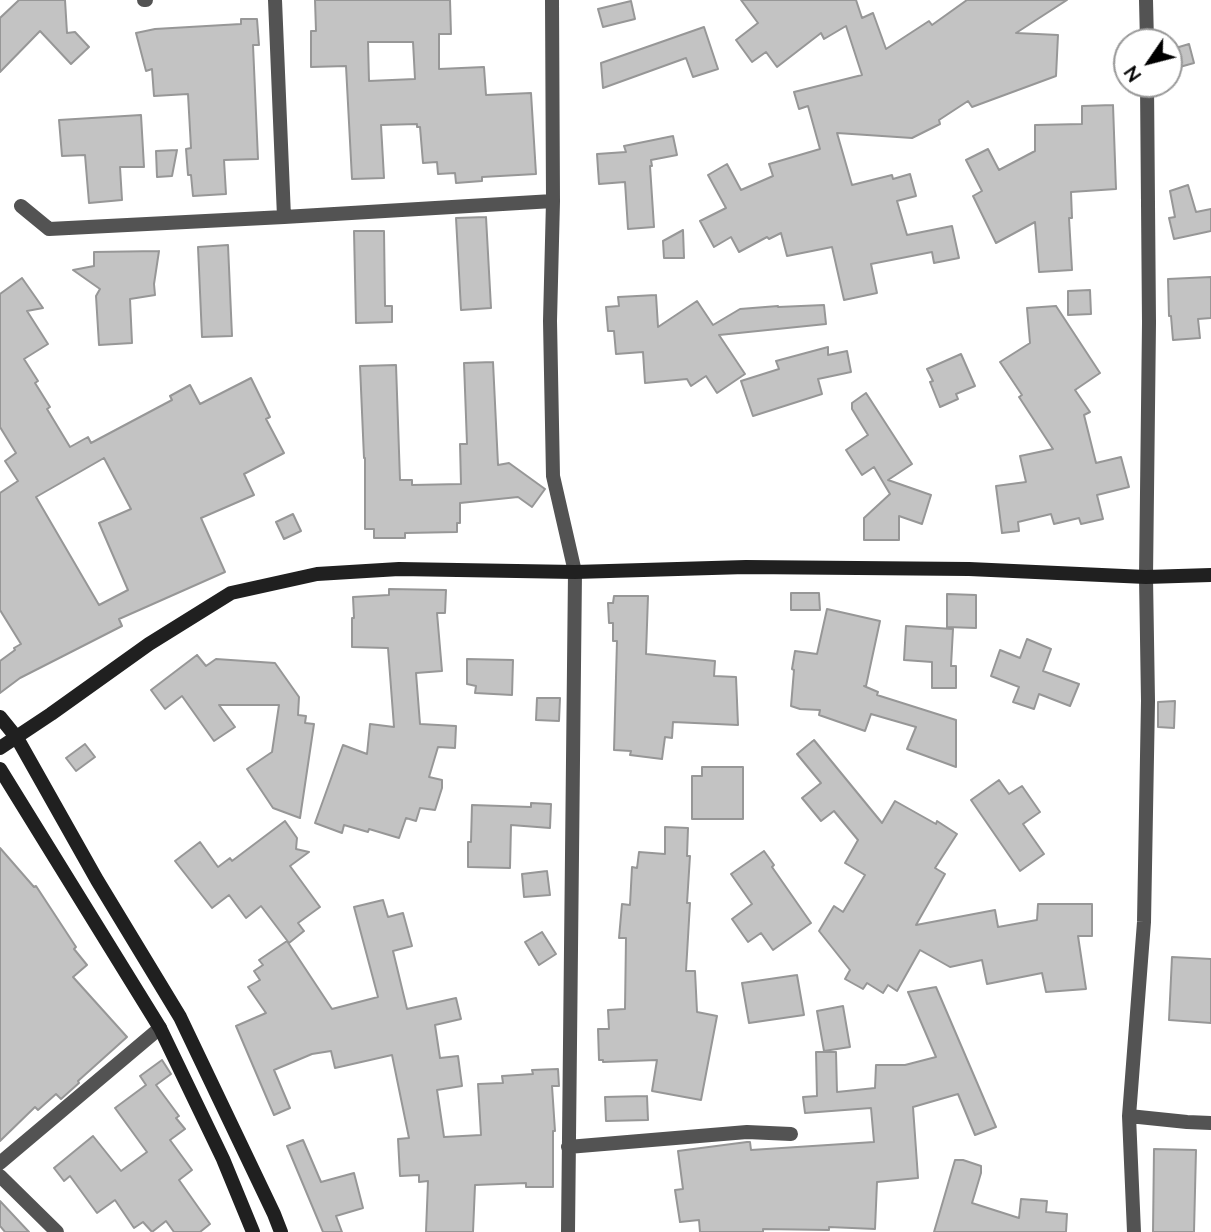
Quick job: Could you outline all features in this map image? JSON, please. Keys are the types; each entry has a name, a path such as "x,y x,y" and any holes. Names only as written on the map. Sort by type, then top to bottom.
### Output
{"street":[{"path":"275,0 284,218"},
{"path":"552,0 552,477 575,572 568,1232"},
{"path":"1146,0 1147,28"},
{"path":"1134,1232 1129,1116 1144,922 1148,701 1147,98"},
{"path":"21,206 49,229 553,201"},
{"path":"0,748 149,644 231,593 317,574 399,569 575,572 746,567 969,569 1146,577 1211,575"},
{"path":"0,717 17,738 97,880 180,1017 275,1214 281,1232"},
{"path":"0,769 160,1028 223,1159 253,1232"},
{"path":"0,1163 160,1028"},
{"path":"1129,1116 1211,1123"},
{"path":"568,1147 747,1132 791,1134"},
{"path":"0,1176 57,1232"}],"building":[{"path":"19,0 65,0 67,33 75,32 89,47 71,64 40,31 0,72 0,18"},
{"path":"315,0 450,0 451,34 439,34 439,69 484,67 486,95 531,93 536,174 482,177 482,181 456,183 455,173 438,174 437,162 423,163 420,127 417,127 417,124 381,125 384,178 352,179 346,66 311,67 311,31 316,31","holes":["368,42 413,42 415,79 369,81"]},
{"path":"741,0 856,0 862,18 873,13 886,49 929,21 932,25 967,0 1067,0 1016,33 1058,35 1056,76 972,107 968,101 939,120 940,124 912,138 837,133 852,185 892,175 893,179 910,174 916,196 897,201 907,235 952,226 959,258 934,263 932,252 871,264 877,293 844,300 832,247 787,256 781,233 769,239 767,237 739,252 731,237 714,247 700,221 726,208 708,175 727,164 741,190 773,176 769,164 820,149 808,106 799,109 794,92 862,75 846,26 824,39 821,33 777,67 766,52 752,62 736,40 758,23"},
{"path":"631,1 635,19 603,27 598,9"},
{"path":"241,19 257,19 259,45 253,45 258,159 224,160 226,194 193,196 186,149 191,148 188,94 154,96 152,69 146,71 136,33 155,29 241,24"},
{"path":"704,27 718,69 693,77 686,58 603,88 601,63"},
{"path":"1189,44 1194,63 1183,66 1183,46"},
{"path":"1113,105 1116,189 1071,192 1072,218 1069,218 1072,270 1039,272 1035,222 996,243 973,196 982,191 966,160 988,149 999,170 1035,151 1035,125 1082,124 1082,106"},
{"path":"141,115 144,167 120,167 122,200 89,203 85,155 62,156 59,120"},
{"path":"673,136 677,155 651,160 654,227 628,229 625,182 599,184 597,154 626,152 624,146"},
{"path":"177,150 172,176 157,177 156,151"},
{"path":"1188,185 1196,212 1211,209 1211,231 1174,239 1169,218 1175,217 1170,191"},
{"path":"486,217 491,308 461,310 456,218"},
{"path":"683,230 684,258 664,258 663,241"},
{"path":"354,231 384,231 385,306 392,306 392,322 356,323"},
{"path":"228,245 232,336 202,337 198,247"},
{"path":"159,251 155,295 130,299 132,343 99,345 96,296 100,289 73,270 94,266 94,252"},
{"path":"1211,277 1211,318 1198,319 1200,338 1173,340 1168,279"},
{"path":"22,278 43,308 27,311 48,344 24,359 50,407 47,409 70,447 88,437 91,443 172,400 170,396 190,385 200,404 251,378 270,417 266,419 284,453 244,474 254,495 201,518 225,572 119,619 122,626 20,678 0,693 0,661 21,644 0,610 0,493 18,481 5,461 16,453 0,427 0,294","holes":["104,458 131,509 99,523 128,590 99,605 36,497"]},
{"path":"1090,290 1091,314 1068,315 1068,291"},
{"path":"656,295 658,327 697,301 713,325 740,309 824,305 826,324 719,335 745,374 717,393 706,376 691,386 687,379 645,383 643,352 616,354 614,331 608,331 606,307 619,306 618,297"},
{"path":"1056,306 1100,373 1075,390 1090,412 1084,415 1096,463 1121,457 1129,487 1097,495 1103,519 1081,524 1079,518 1054,524 1051,514 1018,522 1019,531 1002,533 996,486 1026,482 1020,456 1053,449 1000,362 1030,343 1027,308"},
{"path":"828,347 828,355 847,351 851,372 818,379 822,394 753,416 741,381 779,369 776,361"},
{"path":"961,354 975,386 956,394 958,399 940,407 927,369"},
{"path":"493,362 498,465 509,463 545,489 532,507 518,497 460,503 457,532 405,533 405,538 374,538 374,529 365,529 365,458 360,366 396,365 400,480 412,480 412,485 461,484 460,444 467,444 464,363"},
{"path":"866,393 912,464 888,480 931,495 922,524 899,516 899,540 864,540 864,518 890,494 874,467 862,475 846,450 868,435 852,409 852,403"},
{"path":"293,514 301,531 284,539 276,522"},
{"path":"389,589 446,590 445,613 437,613 442,671 416,673 420,724 456,726 455,748 438,747 429,777 442,780 435,810 420,808 416,821 406,818 399,838 344,825 342,833 315,823 343,745 367,754 370,724 394,727 388,648 352,647 353,597 389,595"},
{"path":"791,593 819,593 820,610 791,610"},
{"path":"947,594 976,595 976,628 947,627"},
{"path":"614,596 648,596 646,654 715,661 714,676 736,677 738,725 673,722 672,738 665,737 662,759 630,755 631,751 614,750 617,641 613,641 613,623 609,623 608,603 613,603"},
{"path":"827,609 880,621 864,686 878,692 877,695 956,720 956,767 907,749 916,727 871,714 865,731 819,715 820,710 791,706 795,651 817,654"},
{"path":"906,626 953,629 951,666 956,666 956,688 932,688 932,662 904,660"},
{"path":"1027,639 1051,649 1043,671 1079,684 1070,706 1039,694 1034,709 1013,702 1019,687 991,676 1000,650 1020,658"},
{"path":"197,655 206,666 216,659 275,663 299,697 298,715 306,716 305,723 314,724 300,818 273,808 247,769 272,752 279,705 219,705 235,727 214,741 182,696 165,709 151,690"},
{"path":"467,659 513,660 512,695 475,693 476,686 467,684"},
{"path":"537,698 560,698 559,721 536,720"},
{"path":"1175,701 1174,728 1158,727 1158,702"},
{"path":"814,740 882,823 895,801 957,834 935,868 945,874 916,925 995,910 998,927 1037,920 1038,904 1092,904 1092,936 1078,936 1086,989 1046,992 1042,973 987,984 982,960 950,967 920,950 897,991 888,985 883,993 867,983 863,989 845,979 850,970 819,931 834,906 843,912 865,875 845,863 858,840 834,811 821,821 802,798 821,783 797,754"},
{"path":"85,744 95,757 76,771 66,758"},
{"path":"702,767 743,767 743,819 692,819 692,776 702,776"},
{"path":"999,780 1009,794 1022,786 1040,812 1023,824 1044,854 1020,871 971,800"},
{"path":"531,803 551,804 550,828 511,825 510,868 468,867 472,805 531,807"},
{"path":"285,821 297,838 296,849 309,852 290,866 320,907 298,923 304,931 289,943 261,906 246,918 229,895 212,908 175,861 200,842 218,867 230,858 232,861"},
{"path":"665,827 688,828 687,856 690,856 687,903 690,903 686,971 695,971 697,1012 717,1016 701,1100 652,1091 657,1060 599,1060 598,1029 609,1029 608,1010 625,1009 626,938 619,938 622,904 630,905 632,867 637,868 639,852 665,854"},
{"path":"0,848 34,887 36,886 76,947 74,949 87,965 73,977 127,1037 61,1099 56,1094 38,1110 35,1107 0,1141"},
{"path":"764,851 811,923 773,950 761,933 748,942 732,919 752,904 731,874"},
{"path":"547,871 550,895 524,897 522,874"},
{"path":"383,900 388,917 403,913 412,946 393,951 407,1009 456,998 461,1019 435,1025 440,1058 458,1056 462,1086 437,1090 444,1137 481,1135 478,1084 503,1083 502,1076 533,1074 532,1070 558,1069 559,1086 552,1086 555,1131 553,1187 526,1187 526,1183 475,1185 473,1232 426,1232 428,1181 419,1182 419,1175 400,1176 398,1139 409,1138 392,1055 335,1068 331,1051 312,1054 274,1070 290,1108 274,1115 236,1026 266,1013 248,987 260,980 254,971 263,965 259,960 287,941 332,1009 378,997 354,907"},
{"path":"542,932 556,954 539,965 525,942"},
{"path":"1172,957 1211,959 1211,1023 1169,1020"},
{"path":"797,975 804,1015 749,1023 742,983"},
{"path":"936,987 996,1127 975,1135 958,1094 913,1107 918,1178 877,1182 875,1229 829,1227 829,1230 700,1232 699,1220 680,1222 675,1190 683,1189 678,1151 747,1142 750,1142 751,1150 874,1142 871,1108 805,1113 803,1097 817,1096 816,1052 836,1052 837,1092 875,1088 876,1065 905,1065 936,1057 908,992"},
{"path":"843,1006 850,1047 824,1051 817,1011"},
{"path":"162,1060 171,1074 156,1085 179,1116 176,1118 185,1129 170,1140 192,1170 179,1180 210,1224 200,1232 174,1232 166,1221 152,1232 143,1222 134,1228 115,1200 97,1213 70,1176 64,1181 54,1168 93,1136 121,1171 147,1152 115,1108 146,1085 140,1076"},
{"path":"647,1096 648,1120 606,1121 605,1097"},
{"path":"303,1140 321,1182 354,1173 363,1208 336,1216 342,1232 323,1232 287,1146"},
{"path":"1154,1149 1196,1150 1194,1232 1153,1232"},
{"path":"955,1160 981,1166 972,1203 1019,1218 1021,1199 1047,1201 1046,1212 1067,1214 1066,1232 934,1232"},
{"path":"0,1201 29,1232 5,1232 0,1226"}]}
